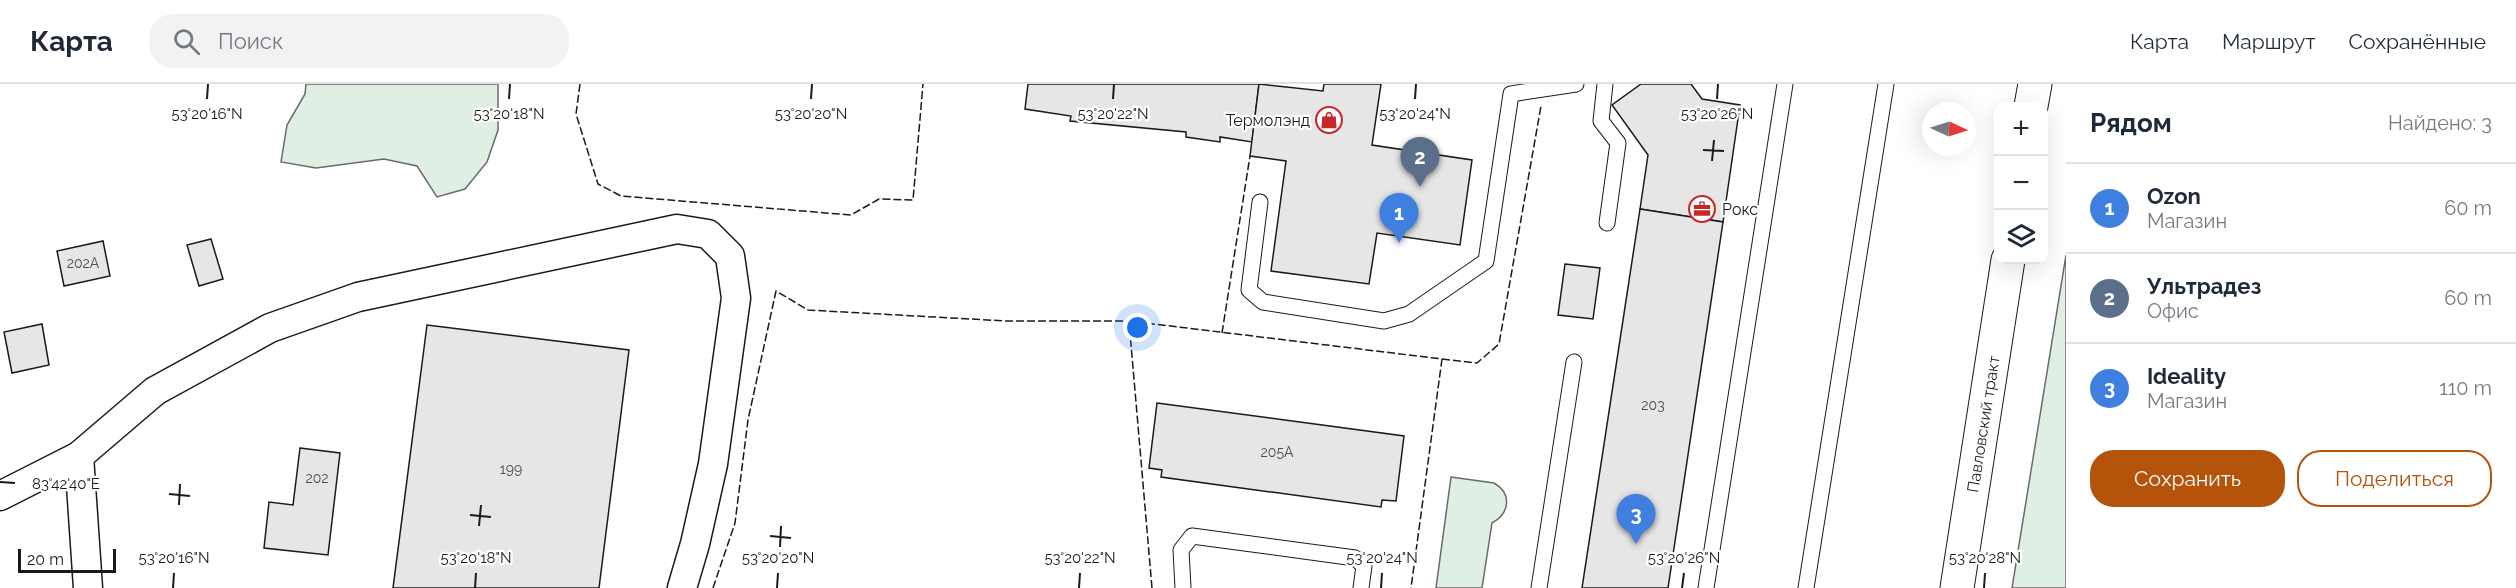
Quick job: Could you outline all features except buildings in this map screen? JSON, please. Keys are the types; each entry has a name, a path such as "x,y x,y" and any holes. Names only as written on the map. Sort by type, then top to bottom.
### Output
{"main road":[{"path":"2032,102 2035,84"},
{"name":"Павловский тракт","path":"1957,588 2007,264"}],"street":[{"path":"0,496 79,456 156,391 270,328 358,297 677,229 708,234 730,256 736,298 713,464 695,544 682,588"},
{"path":"79,456 88,588"}],"lane":[{"path":"1260,202 1249,290 1263,302 1383,321 1409,314 1486,261 1511,94 1576,84"},
{"path":"1605,84 1601,121 1618,143 1607,223"},
{"path":"1706,588 1785,84"},
{"path":"1806,588 1886,84"},
{"path":"1539,588 1574,362"},
{"path":"1183,588 1181,550 1192,536 1355,558 1364,566 1361,588"}],"green space":[{"path":"306,84 498,84 498,130 487,162 465,189 437,197 417,166 384,159 316,168 281,162 287,125 305,94"},
{"path":"2066,255 2066,588 2012,588"},
{"path":"1451,477 1494,483 1506,498 1505,509 1492,523 1482,588 1436,588"}],"fence":[{"path":"580,84 576,114 598,184 621,196 851,215 879,199 913,200 923,84"},
{"path":"1442,359 1477,363 1499,344 1541,106"},
{"path":"1222,333 1250,156"},
{"path":"713,588 735,523 748,420 776,291 808,310 1006,321 1129,321"},
{"path":"1152,588 1129,321 1442,359 1411,588"}],"place":[{"name":"Термолэнд","path":"1329,120"},
{"name":"Ультрадез","path":"1420,187"},
{"name":"Рокс","path":"1702,209"},
{"name":"Ozon","path":"1399,243"},
{"name":"Ideality","path":"1636,544"}]}
